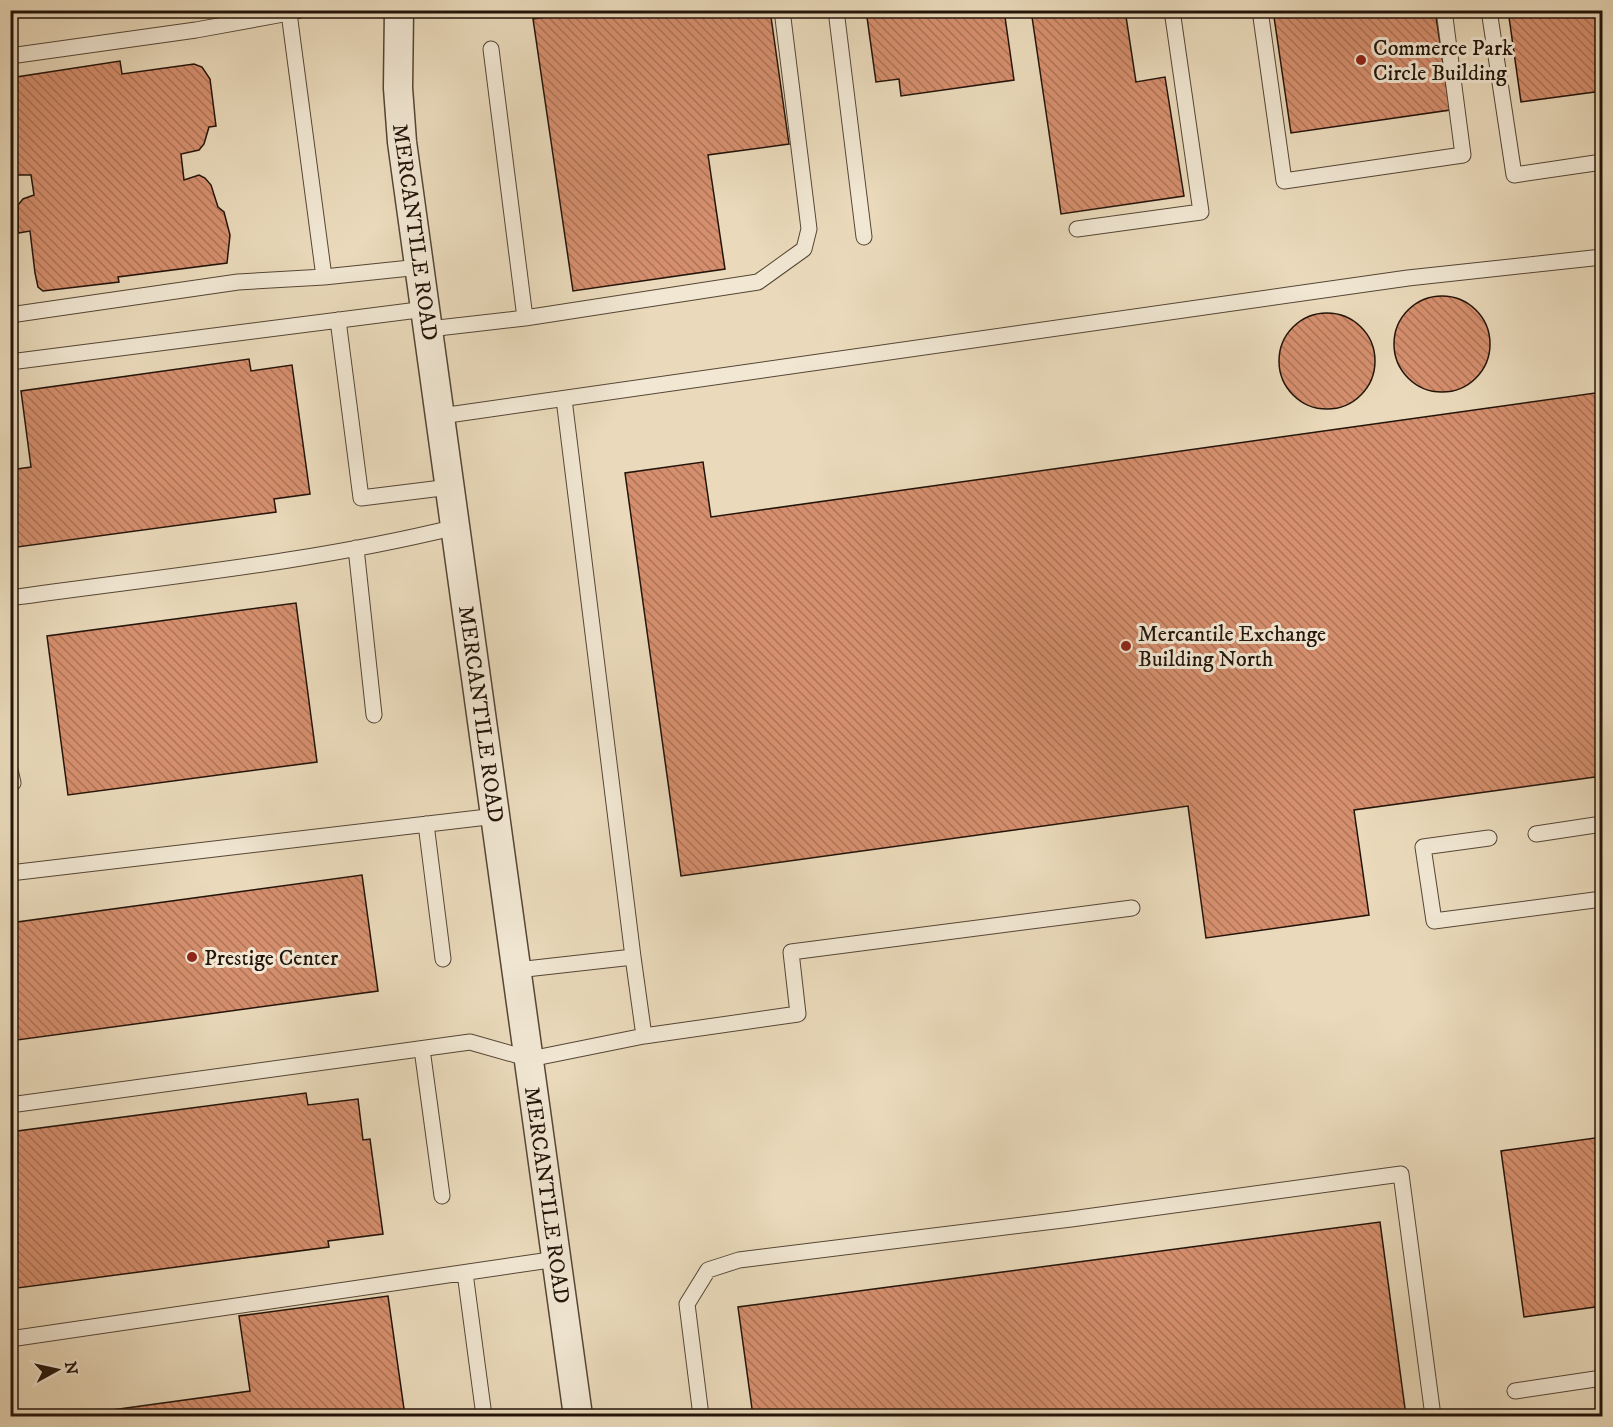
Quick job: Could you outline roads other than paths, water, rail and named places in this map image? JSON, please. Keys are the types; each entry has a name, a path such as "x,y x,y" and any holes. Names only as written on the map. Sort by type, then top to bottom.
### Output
{"street":[{"name":"MERCANTILE ROAD","path":"399,10 398,88 402,142 578,1416"},
{"path":"398,88 420,10"}],"lane":[{"path":"10,362 338,320 525,318 758,282 804,249 809,229 782,10"},
{"path":"836,10 864,237"},
{"path":"1077,229 1201,212 1172,10"},
{"path":"1260,10 1284,181 1463,155 1444,10"},
{"path":"1489,10 1514,175 1602,162"},
{"path":"10,56 196,30 294,12 324,277"},
{"path":"490,49 525,318"},
{"path":"441,416 1408,278 1602,257"},
{"path":"10,315 238,282 324,277 420,267"},
{"path":"338,320 361,498 450,487"},
{"path":"564,399 644,1036"},
{"path":"10,598 356,548 456,527"},
{"path":"356,548 374,715"},
{"path":"10,873 496,816"},
{"path":"426,824 443,959"},
{"path":"1536,834 1602,824"},
{"path":"1489,838 1423,847 1434,921 1602,898"},
{"path":"10,1105 470,1042 530,1059 644,1036 798,1014 791,952 1132,908"},
{"path":"518,970 633,957"},
{"path":"422,1049 442,1196"},
{"path":"701,1416 687,1304 708,1270 739,1260 1071,1219 1401,1174 1433,1416"},
{"path":"10,1339 557,1260"},
{"path":"465,1273 484,1416"},
{"path":"1515,1391 1602,1378"}],"place":[{"name":"Commerce Park Circle Building","path":"1361,60"},
{"name":"Mercantile Exchange Building North","path":"1126,646"},
{"name":"Prestige Center","path":"192,957"}]}
